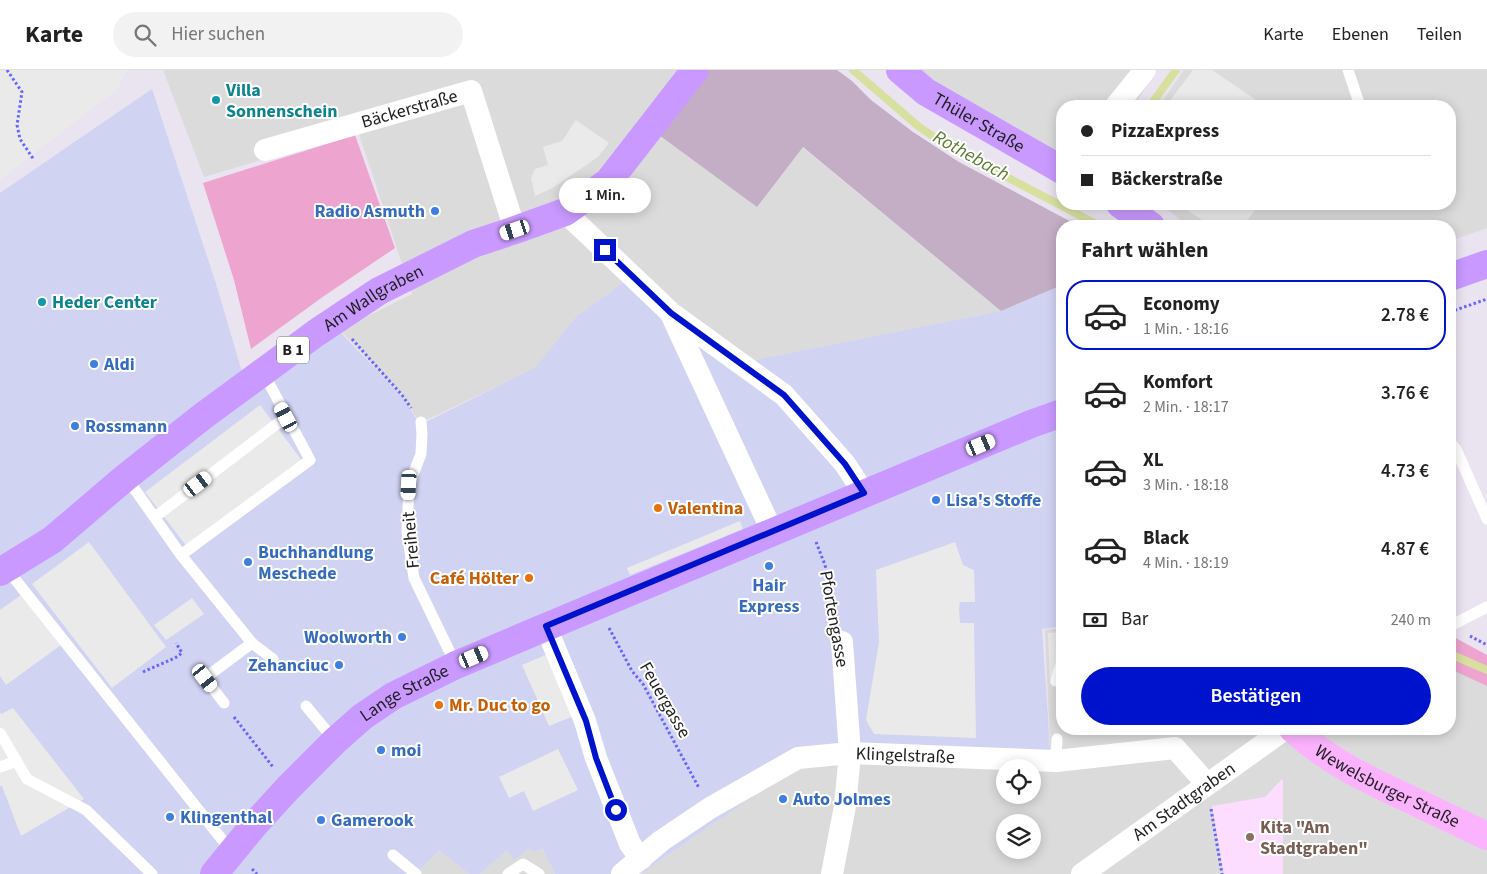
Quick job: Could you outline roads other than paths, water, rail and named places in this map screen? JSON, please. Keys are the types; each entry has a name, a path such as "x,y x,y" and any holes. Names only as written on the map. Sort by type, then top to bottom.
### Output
{"main road":[{"name":"Am Wallgraben","path":"3,570 52,540 126,477 203,416 335,320 379,291 473,244 565,212 608,182 694,70"},
{"name":"Thüler Straße","path":"900,70 926,92 1056,167"},
{"path":"1128,210 1143,220"},
{"path":"1456,275 1487,264"},
{"name":"Lange Straße","path":"214,874 255,824 335,741 362,717 393,696 456,665 546,626 1056,415"},
{"name":"Wewelsburger Straße","path":"1300,735 1311,745 1349,769 1487,836"}],"street":[{"path":"1121,100 1145,70"},
{"name":"Bäckerstraße","path":"265,150 471,91 515,230"},
{"path":"565,212 671,313 784,395 845,464 864,493"},
{"path":"671,313 772,531"},
{"path":"546,626 586,721 596,758 630,844 641,859"},
{"name":"Pfortengasse","path":"832,874 845,806 850,753 842,642"},
{"name":"Am Stadtgraben","path":"1082,874 1276,735"},
{"name":"Klingelstraße","path":"622,874 661,841 710,808 798,758 850,753 1175,748 1207,784"}],"lane":[{"path":"1348,70 1358,100"},
{"path":"181,554 310,460 263,372"},
{"path":"155,517 286,417"},
{"name":"Freiheit","path":"421,422 421,454 409,485 407,532 414,578 456,665"},
{"path":"1456,450 1487,519"},
{"path":"126,477 181,554 252,643 272,659"},
{"path":"3,570 232,852"},
{"path":"1456,623 1487,607"},
{"path":"224,703 205,678 252,643"},
{"path":"306,706 335,741"},
{"path":"0,733 27,779 86,810 152,874"},
{"path":"0,767 16,761"},
{"path":"393,855 416,874"},
{"path":"508,874 523,864 539,874"}],"waterway":[{"name":"Rothebach","path":"853,70 918,126 934,137 1056,203"},
{"path":"1154,100 1176,70"},
{"name":"Rothebach","path":"1069,210 1089,220"},
{"name":"Rothebach","path":"1456,657 1487,670"}],"place":[{"name":"Villa Sonnenschein","path":"216,100"},
{"name":"Radio Asmuth","path":"435,211"},
{"name":"Heder Center","path":"42,302"},
{"name":"Aldi","path":"94,364"},
{"name":"Rossmann","path":"75,426"},
{"name":"Lisa's Stoffe","path":"936,500"},
{"name":"Valentina","path":"658,508"},
{"name":"Buchhandlung Meschede","path":"248,562"},
{"name":"Hair Express","path":"769,566"},
{"name":"Café Hölter","path":"529,578"},
{"name":"Woolworth","path":"402,637"},
{"name":"Zehanciuc","path":"339,665"},
{"name":"Mr. Duc to go","path":"439,705"},
{"name":"moi","path":"381,750"},
{"name":"Auto Jolmes","path":"783,799"},
{"name":"Klingenthal","path":"170,817"},
{"name":"Gamerook","path":"321,820"},
{"name":"Kita \"Am Stadtgraben\"","path":"1250,837"}]}
